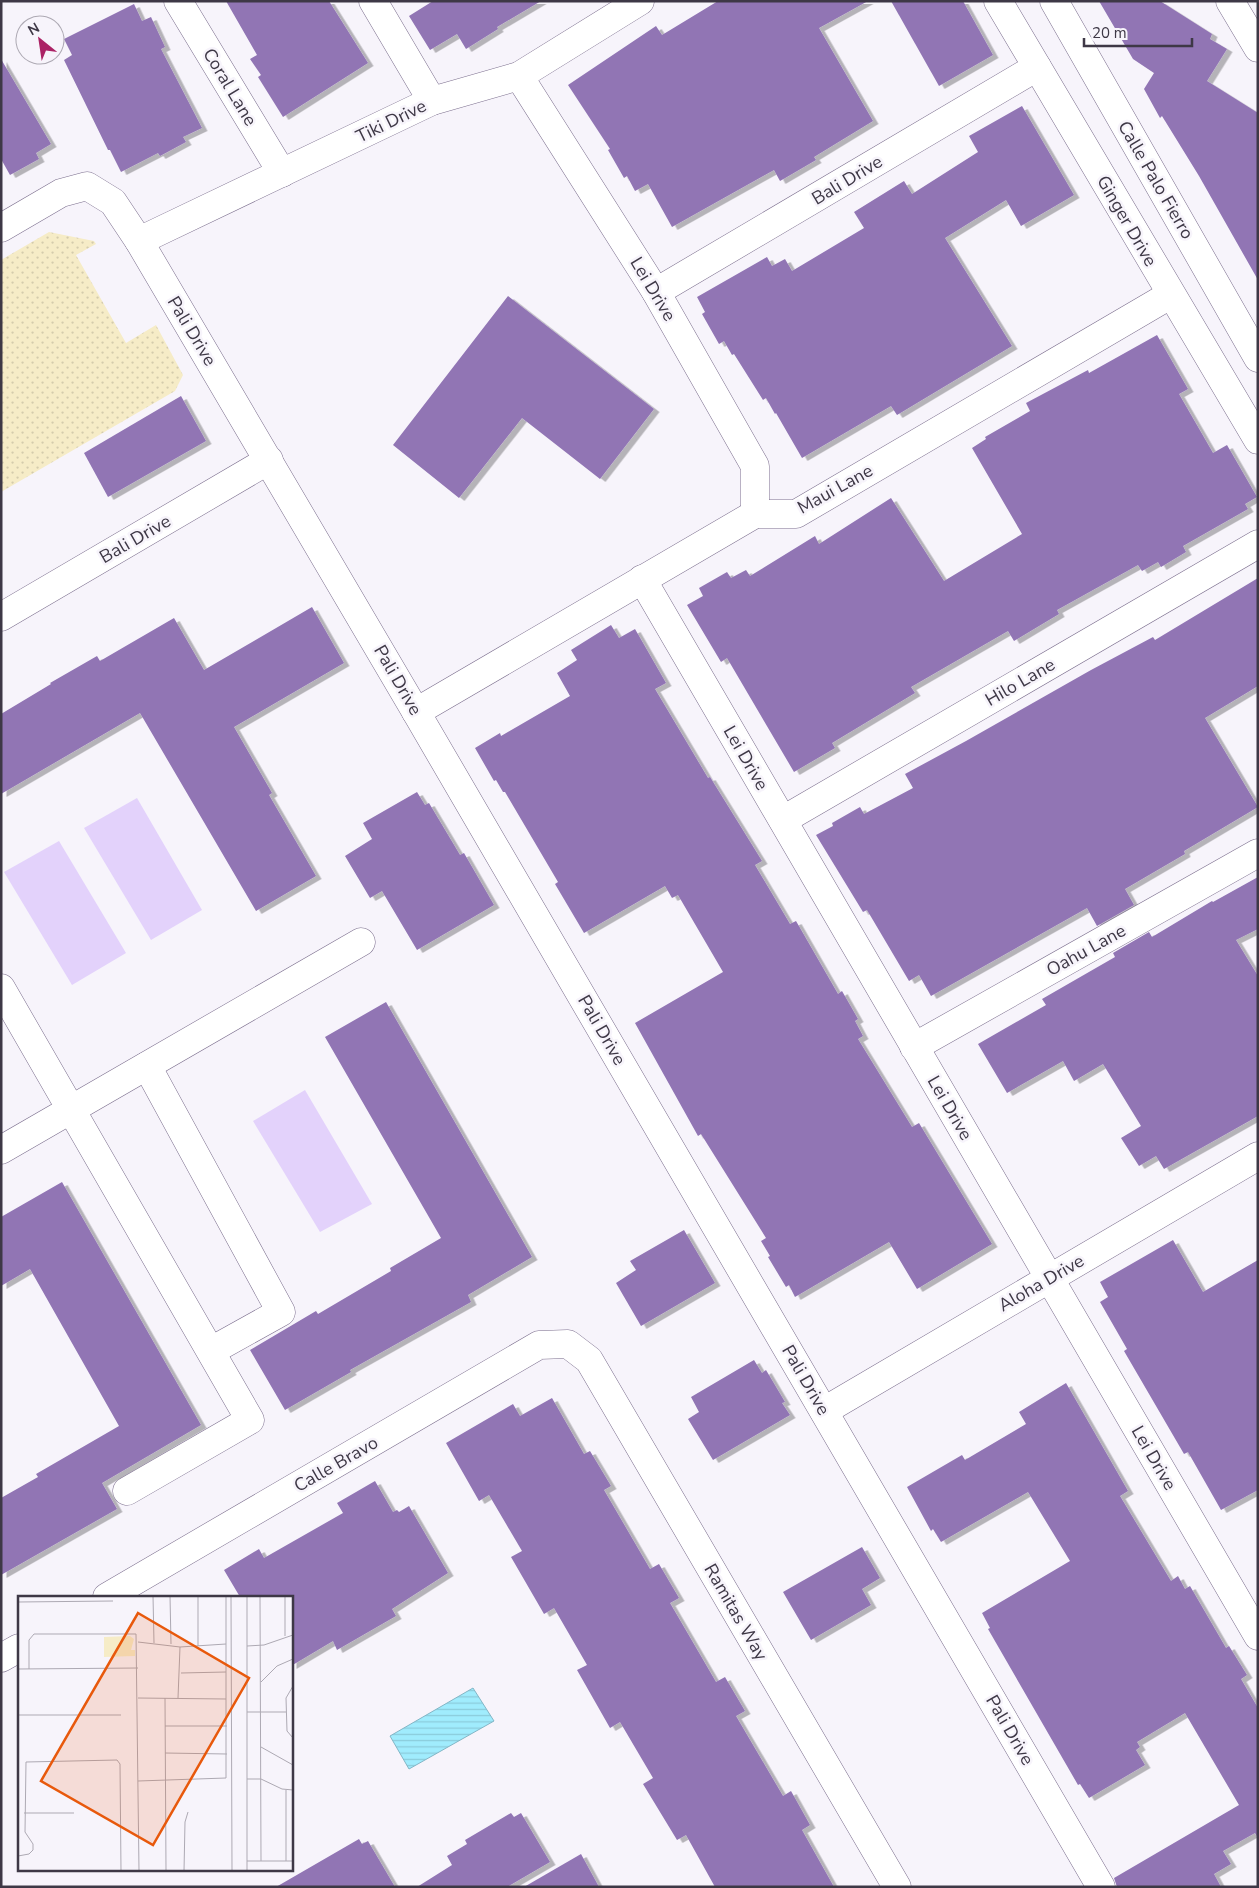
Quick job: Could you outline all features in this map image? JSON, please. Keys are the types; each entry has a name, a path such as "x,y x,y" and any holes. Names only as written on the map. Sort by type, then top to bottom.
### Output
{"street":[{"name":"Coral Lane","path":"178,1 282,174"},
{"path":"373,1 432,100"},
{"name":"Tiki Drive","path":"138,241 282,174 432,100 519,76 640,1"},
{"name":"Ginger Drive","path":"998,1 1258,440"},
{"name":"Calle Palo Fierro","path":"1054,1 1258,358"},
{"path":"1230,1 1258,48"},
{"name":"Bali Drive","path":"656,292 1037,67"},
{"name":"Lei Drive","path":"519,76 656,292 755,466 755,514"},
{"name":"Pali Drive","path":"1,228 61,194 87,186 113,202 269,460 1102,1887"},
{"name":"Maui Lane","path":"755,514 796,514 1170,294"},
{"name":"Bali Drive","path":"1,617 269,460"},
{"path":"416,712 755,514"},
{"name":"Hilo Lane","path":"783,820 1258,544"},
{"name":"Lei Drive","path":"642,580 1258,1636"},
{"name":"Oahu Lane","path":"914,1047 1258,853"},
{"path":"1,1150 361,942"},
{"path":"1,988 250,1420 127,1491"},
{"path":"147,1066 281,1312 211,1352"},
{"name":"Aloha Drive","path":"824,1411 1258,1156"},
{"name":"Calle Bravo","path":"109,1596 540,1345 568,1344"},
{"name":"Ramitas Way","path":"568,1344 588,1360 897,1887"},
{"path":"1,1658 18,1649"}],"sand":[{"path":"49,232 94,241 96,244 76,255 126,343 156,325 183,375 175,391 1,492 1,260"}],"shaded area":[{"path":"137,798 202,910 151,940 84,828"},
{"path":"59,841 126,953 72,985 4,872"},
{"path":"305,1090 372,1204 320,1232 253,1121"}],"water":[{"path":"473,1688 494,1721 409,1769 390,1736"}],"building":[{"path":"226,1 329,1 368,63 283,117 258,77 261,75 250,59 257,55"},
{"path":"433,1 541,1 497,27 498,29 466,49 457,34 430,50 409,16"},
{"path":"718,1 868,1 819,28 873,121 814,157 816,160 780,181 774,170 672,227 648,184 635,191 627,176 624,178 608,150 610,149 568,85 656,26 662,35"},
{"path":"891,1 963,1 993,55 939,86"},
{"path":"1099,1 1160,1 1212,34 1210,39 1227,49 1207,81 1258,113 1258,280 1199,176 1162,116 1160,118 1144,89 1154,73 1133,59"},
{"path":"134,4 142,21 151,17 165,47 161,49 202,128 183,137 186,142 160,156 158,153 121,172 110,150 108,150 65,62 65,59 72,55 65,38"},
{"path":"1,59 51,144 36,153 39,159 10,175 1,159"},
{"path":"1022,106 1074,195 1021,226 1006,200 945,238 1012,346 897,415 891,406 802,458 776,413 766,398 763,400 734,354 732,355 724,341 719,344 702,314 705,312 697,297 767,257 772,266 785,259 792,271 864,228 854,212 904,181 912,194 978,152 969,136"},
{"path":"508,296 654,409 600,479 522,418 459,498 393,445"},
{"path":"1157,335 1188,389 1179,394 1213,453 1227,445 1257,497 1245,504 1248,509 1183,546 1186,552 1161,567 1158,562 1142,571 1138,565 1057,610 1059,614 1014,641 1008,631 911,687 915,693 832,743 835,748 794,772 727,658 721,662 687,605 703,596 699,588 727,572 731,578 746,570 750,576 815,536 819,544 891,498 944,581 1022,534 972,448 986,439 985,437 1030,411 1026,403 1088,370 1089,373"},
{"path":"181,396 206,441 108,497 84,453"},
{"path":"1258,578 1258,686 1205,718 1258,807 1184,851 1185,854 1125,889 1134,905 1097,926 1087,908 931,996 919,975 909,981 867,910 863,912 816,835 833,826 832,823 860,807 864,814 913,788 905,774 1091,670 1153,637 1155,640"},
{"path":"312,607 344,663 234,727 272,793 269,795 316,876 256,911 140,713 1,794 1,714 50,683 97,656 100,661 174,618 204,670"},
{"path":"611,625 619,638 635,629 666,683 655,689 708,778 710,777 762,861 755,865 790,924 796,921 838,994 842,991 858,1019 855,1021 863,1036 858,1039 912,1127 919,1123 992,1244 917,1289 889,1242 795,1297 789,1285 786,1287 761,1241 766,1238 701,1134 698,1136 635,1023 723,972 678,895 672,898 665,886 584,933 555,884 558,882 505,792 503,792 496,780 494,781 475,748 500,733 501,736 570,696 557,673 577,660 571,650"},
{"path":"417,792 425,805 429,803 460,855 464,853 494,905 417,950 382,891 370,898 345,856 372,839 363,823"},
{"path":"1258,877 1258,929 1236,940 1258,976 1258,1116 1164,1169 1156,1156 1139,1166 1121,1138 1141,1126 1103,1064 1074,1081 1063,1061 1007,1093 978,1044 1046,1005 1042,999 1115,957 1113,953 1149,932 1152,937 1212,901"},
{"path":"386,1002 532,1257 468,1295 471,1302 350,1370 351,1372 285,1410 250,1350 316,1311 318,1314 391,1271 390,1268 441,1238 325,1037"},
{"path":"62,1182 201,1425 102,1483 117,1509 1,1575 1,1498 38,1477 36,1474 119,1426 30,1269 1,1286 1,1217"},
{"path":"684,1230 715,1283 641,1326 616,1283 636,1270 630,1261"},
{"path":"1173,1240 1203,1292 1258,1260 1258,1490 1221,1510 1188,1452 1184,1454 1124,1351 1127,1349 1100,1302 1108,1297 1100,1282"},
{"path":"754,1360 762,1373 766,1370 785,1402 782,1403 790,1415 713,1460 688,1419 699,1412 691,1397"},
{"path":"1066,1383 1128,1491 1120,1496 1171,1581 1178,1576 1185,1589 1190,1586 1226,1648 1229,1646 1247,1675 1241,1679 1258,1708 1258,1838 1255,1833 1223,1851 1231,1864 1214,1874 1221,1887 1117,1887 1114,1878 1239,1805 1185,1713 1137,1742 1140,1747 1136,1750 1145,1765 1089,1798 1080,1784 1078,1785 988,1629 990,1628 982,1613 1070,1561 1028,1492 941,1542 933,1529 931,1531 907,1487 962,1455 965,1460 1026,1424 1019,1412"},
{"path":"552,1398 584,1454 590,1451 611,1486 604,1490 650,1569 659,1564 679,1598 670,1603 716,1682 725,1677 745,1711 736,1716 783,1796 791,1791 810,1825 802,1830 834,1887 715,1887 686,1835 677,1840 643,1784 653,1778 620,1722 610,1728 577,1670 587,1665 554,1608 544,1614 511,1557 522,1551 489,1495 479,1501 446,1443 513,1404 520,1416"},
{"path":"375,1481 393,1512 397,1510 399,1512 409,1506 448,1573 392,1609 396,1616 337,1650 333,1641 292,1665 292,1596 239,1596 224,1570 259,1549 264,1558 343,1513 337,1503"},
{"path":"862,1547 880,1578 862,1589 871,1605 811,1640 783,1592"},
{"path":"511,1813 514,1817 521,1813 550,1862 507,1887 417,1887 452,1865 447,1856 467,1844 465,1840"},
{"path":"359,1839 362,1844 368,1841 395,1887 276,1887"},
{"path":"581,1854 599,1887 524,1887"}]}
